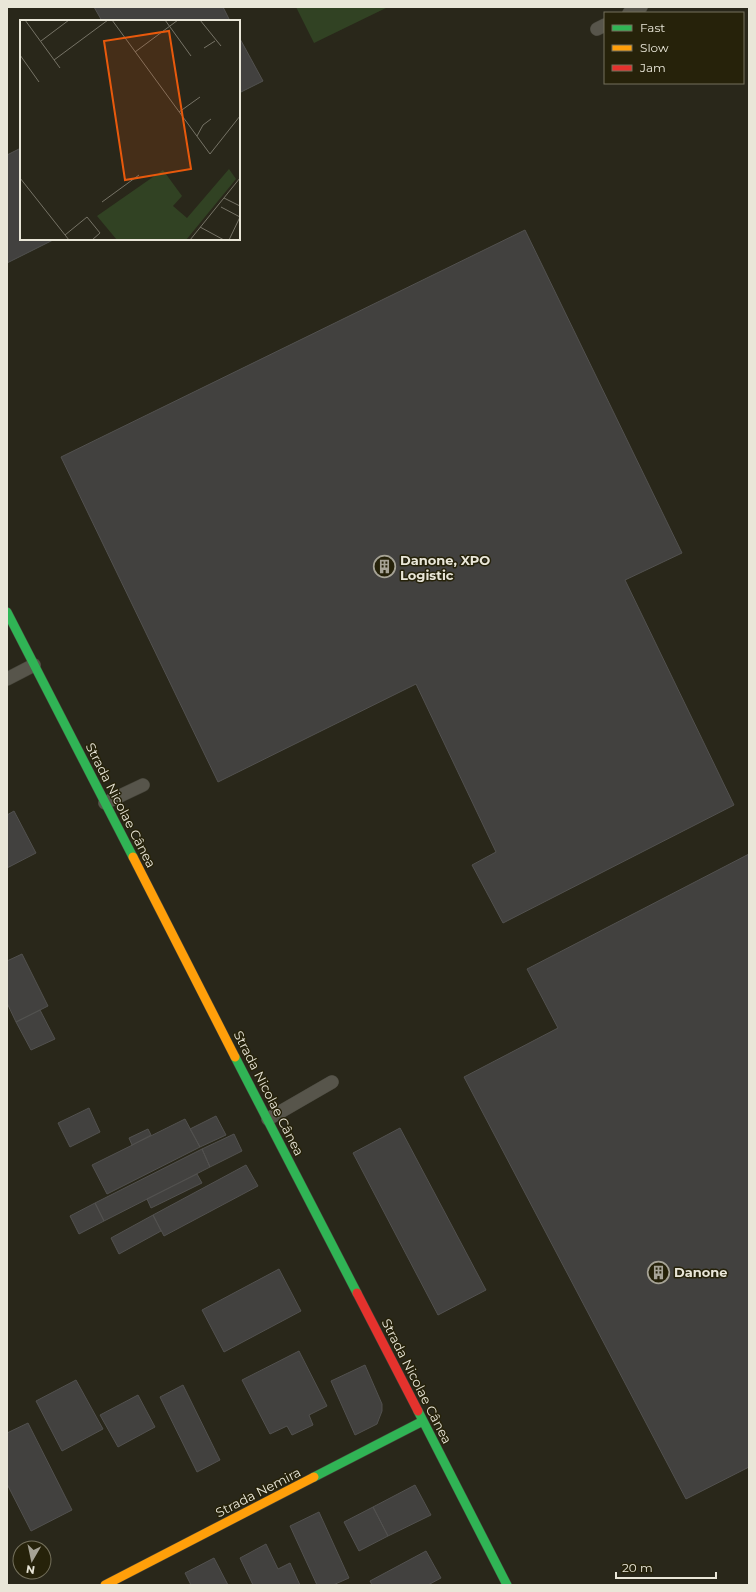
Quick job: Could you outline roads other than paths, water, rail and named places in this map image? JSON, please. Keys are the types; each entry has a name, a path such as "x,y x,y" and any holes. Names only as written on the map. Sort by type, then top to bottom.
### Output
{"street":[{"name":"Strada Nicolae Cânea","path":"7,612 507,1585"},
{"name":"Strada Nemira","path":"105,1585 423,1421"}],"lane":[{"path":"631,12 641,7"},
{"path":"7,679 34,665"},
{"path":"105,803 143,785"},
{"path":"268,1119 332,1082"}],"place":[{"name":"Danone, XPO Logistic","path":"384,567"},
{"name":"Danone","path":"658,1272"}]}
